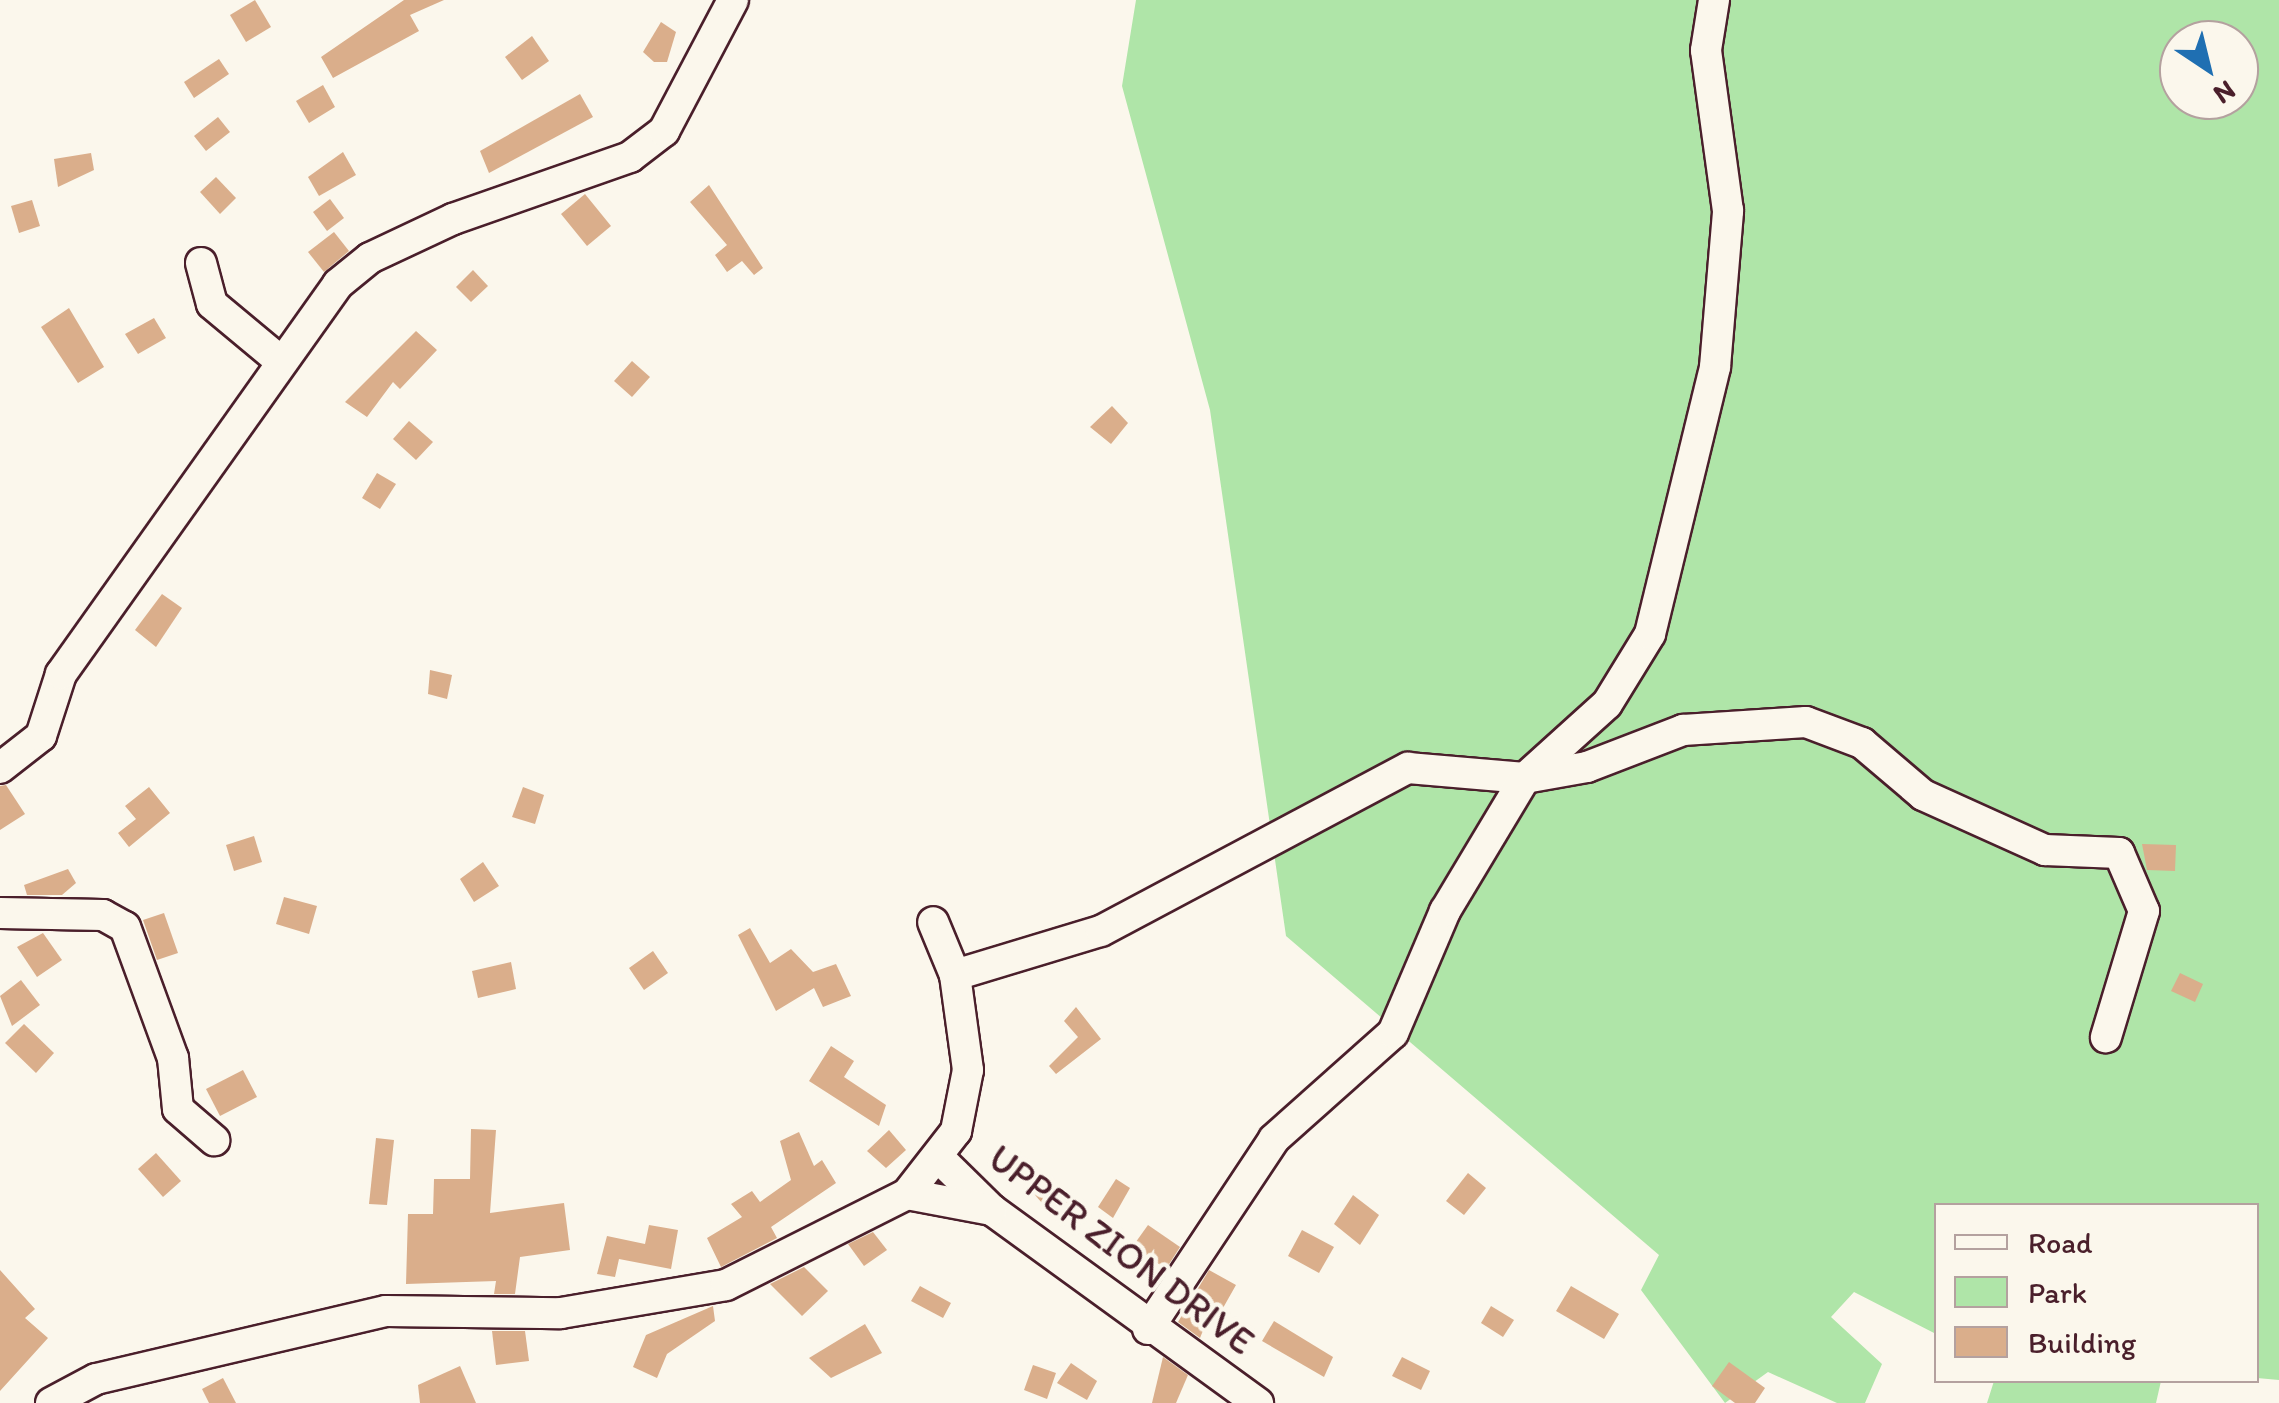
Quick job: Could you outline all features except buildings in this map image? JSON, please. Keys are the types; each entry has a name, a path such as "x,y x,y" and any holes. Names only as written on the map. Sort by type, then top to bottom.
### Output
{"street":[{"path":"0,768 41,736 60,674 172,529 278,359 370,258 452,219 570,183 653,140 733,0"},
{"path":"1148,1330 1274,1139 1393,1033 1445,912 1525,778 1608,704 1650,634 1692,482 1715,367 1728,211 1706,50 1714,0"},
{"path":"201,263 212,304 278,359"},
{"path":"955,975 1101,931 1408,768 1525,778 1587,768 1683,730 1806,722 1862,743 1923,795 2044,850 2119,853 2144,911 2106,1037"},
{"path":"0,913 102,915 126,927 173,1058 178,1109 214,1140"},
{"path":"51,1403 114,1374 386,1311 561,1313 726,1284 907,1194 956,1131 968,1070 955,975 933,922"},
{"name":"UPPER ZION DRIVE","path":"938,1157 992,1210 1148,1330 1258,1403"},
{"path":"907,1194 992,1210"}],"green space":[{"path":"1136,0 2279,0 2279,1380 2259,1378 2259,1203 1934,1203 1934,1333 1854,1292 1831,1317 1882,1364 1865,1403 1837,1403 1768,1372 1725,1403 1641,1290 1659,1255 1286,936 1210,410 1122,86"},
{"path":"1993,1383 2161,1383 2156,1403 1987,1403"}]}
